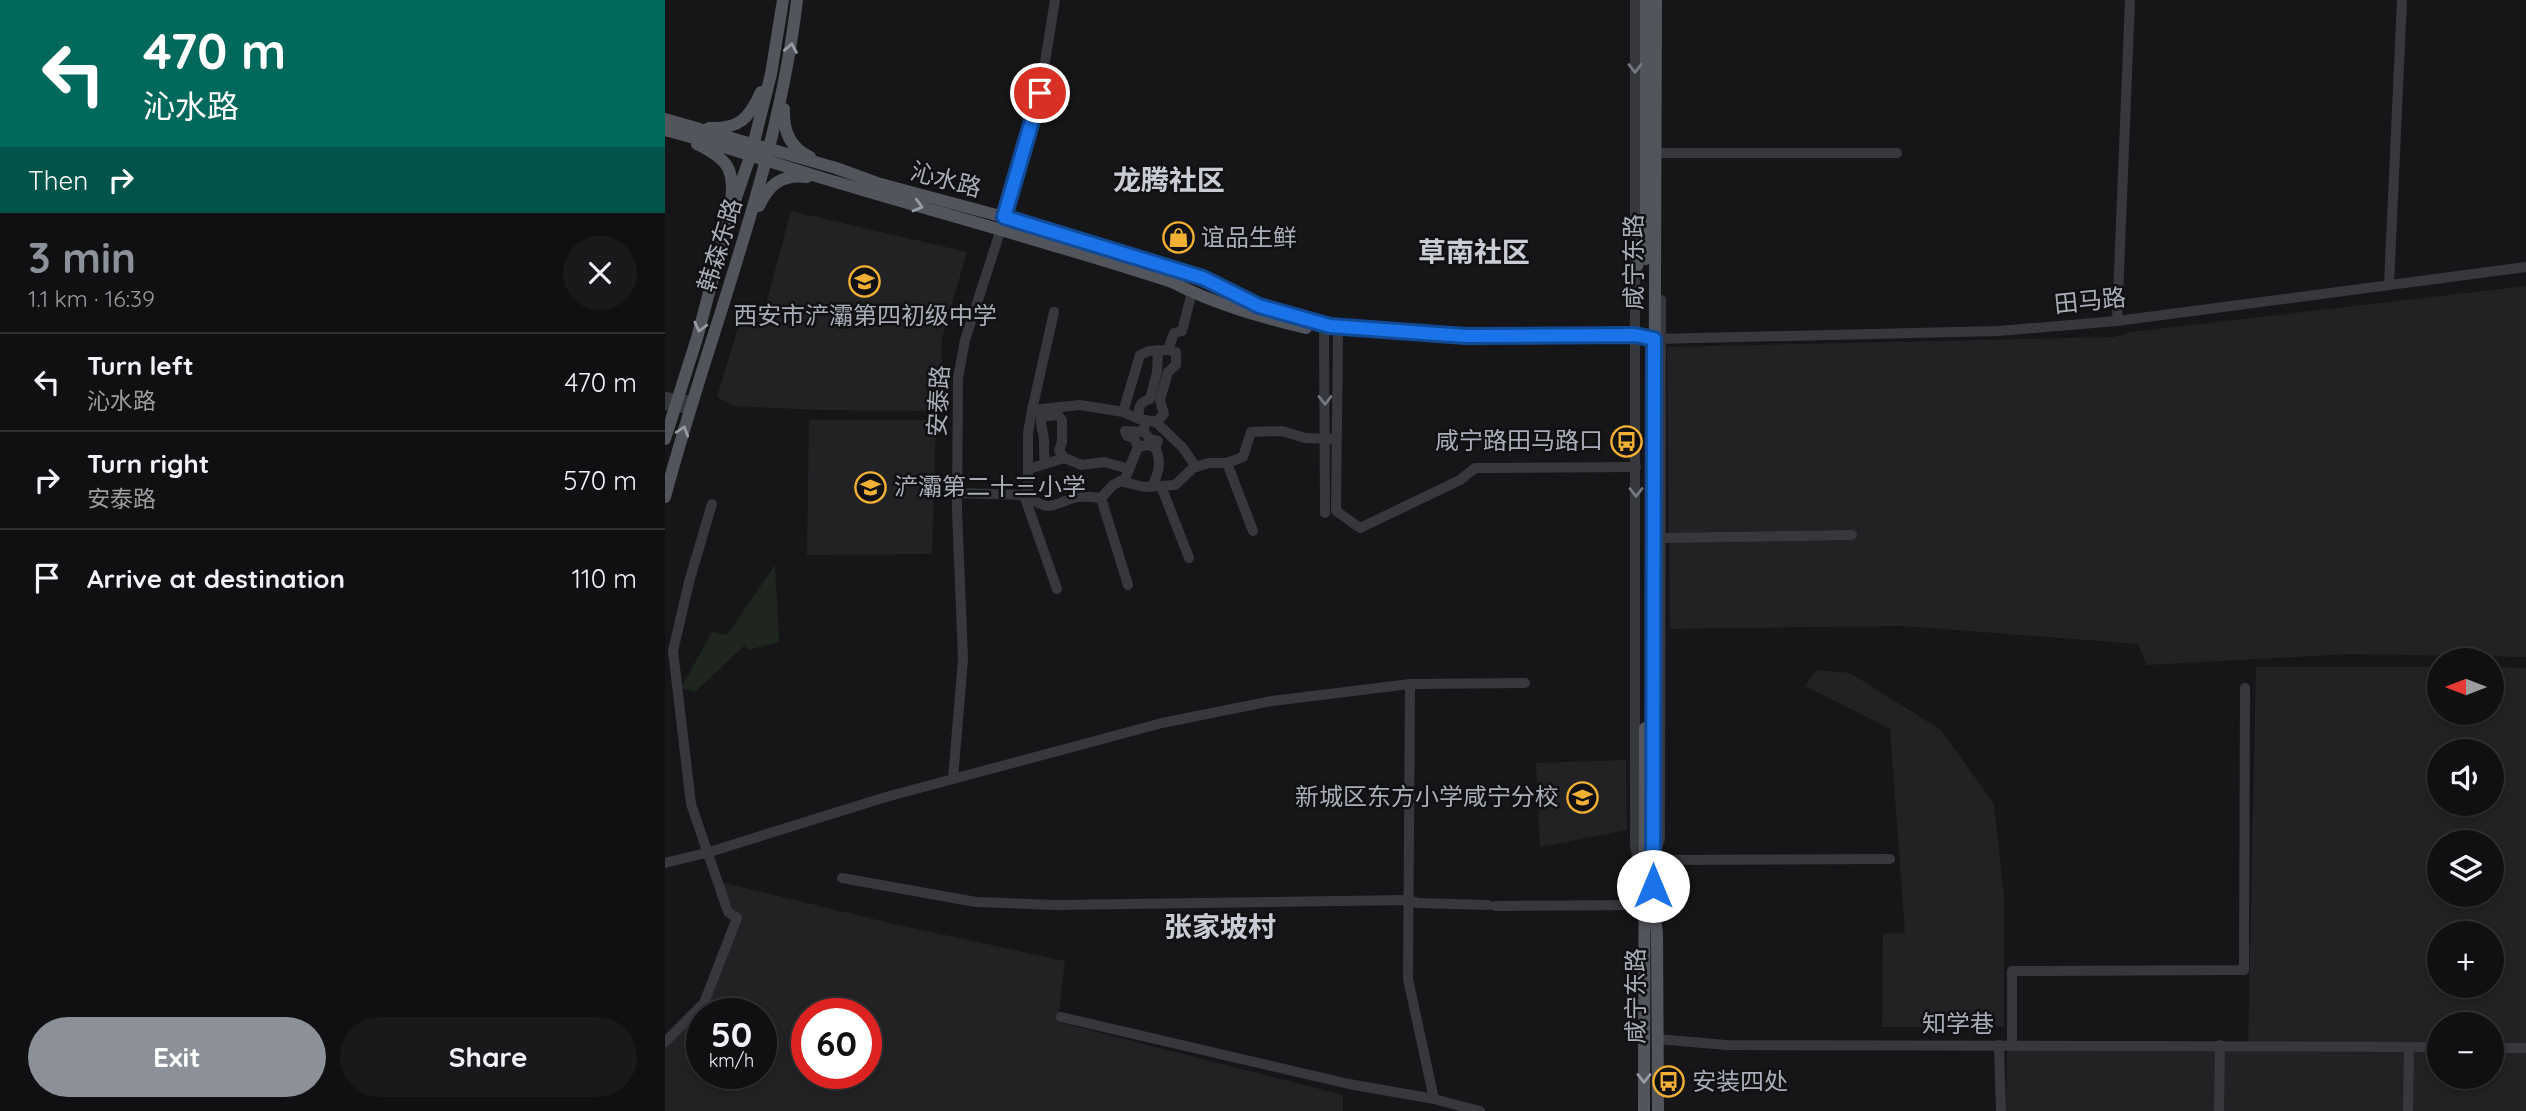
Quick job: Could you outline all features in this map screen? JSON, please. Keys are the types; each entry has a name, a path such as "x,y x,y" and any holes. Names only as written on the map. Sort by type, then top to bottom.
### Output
{"main road":[{"name":"韩森东路","path":"665,439 671,401 697,338 729,221 753,149 773,63 783,0"},
{"name":"韩森东路","path":"665,497 768,155 786,74 797,0"},
{"name":"咸宁东路","path":"1644,1111 1646,0"},
{"name":"咸宁东路","path":"1656,0 1646,339 1658,1111"},
{"path":"681,124 719,128 736,125 751,112 773,63"},
{"path":"786,74 784,117 788,136 801,153 836,168"},
{"name":"沁水路","path":"666,127 681,124 827,179 1003,223 1203,278 1259,306 1330,326 1465,336 1646,339"},
{"path":"666,127 710,150 729,167 732,187 729,221"},
{"name":"沁水路","path":"666,127 753,149"},
{"name":"沁水路","path":"768,155 836,168 1172,282 1254,315 1331,333 1464,343 1646,339"},
{"path":"746,235 764,195 774,183 795,176 827,179"},
{"path":"1635,270 1646,247"}],"street":[{"name":"安泰路","path":"952,777 963,659 957,493 958,378 965,340 1003,223 1040,93 1055,0"},
{"path":"1635,0 1635,270 1646,339 1661,538 1660,839 1653,860 1890,859"},
{"path":"1644,888 1635,846 1636,467 1661,153 1662,0"},
{"path":"2117,321 2130,0"},
{"path":"2389,285 2402,0"},
{"path":"1661,153 1896,153"},
{"name":"田马路","path":"1646,339 1998,331 2117,321 2526,267"},
{"path":"1101,498 1113,485 1125,479 1138,447 1134,438 1127,436 1125,431 1164,414 1155,400 1157,372 1163,350 1174,333 1182,331 1192,292"},
{"path":"1024,495 1028,489 1028,433 1054,312"},
{"path":"1330,512 1325,439 1331,333"},
{"path":"1330,512 1336,439 1331,333"},
{"path":"1123,412 1140,355 1149,351 1176,352 1176,365 1167,372 1155,400"},
{"path":"1155,400 1142,401 1139,406 1150,439 1158,441 1155,447"},
{"path":"671,401 692,405"},
{"path":"1032,410 1080,405 1123,412 1146,423 1183,448 1196,467"},
{"path":"1045,464 1042,447 1045,438 1040,426 1041,417 1058,415 1062,421 1062,442 1059,450 1064,458 1082,465 1104,462 1129,469"},
{"path":"1120,481 1144,487 1175,485 1196,467 1209,463 1227,463 1243,457 1251,432 1282,431 1305,438 1336,439"},
{"path":"1138,447 1155,447"},
{"path":"1155,447 1160,458 1157,486 1189,558"},
{"path":"1029,469 1064,458"},
{"path":"1227,463 1253,531"},
{"path":"1330,512 1360,527 1460,480 1475,468 1636,467"},
{"path":"957,493 1024,495 1041,506 1057,506 1080,496 1101,498"},
{"path":"1024,495 1057,589"},
{"path":"1101,498 1128,585"},
{"path":"665,1042 704,1003 737,918 728,912 691,804 673,651 689,582 712,504"},
{"path":"1661,538 1852,535"},
{"path":"665,863 706,853 952,777 1162,723 1272,701 1410,684 1525,683"},
{"path":"1410,684 1408,979 1434,1099"},
{"path":"2012,1045 2012,971 2243,970 2245,688"},
{"path":"842,878 976,902 1056,905 1409,900 1417,903 1492,906 1644,905"},
{"path":"1061,1017 1349,1084 1434,1099 1481,1111"},
{"name":"知学巷","path":"1657,1039 1726,1045 2427,1047"},
{"path":"1999,1045 2001,1111"},
{"path":"2220,1045 2220,1111"},
{"path":"2408,1111 2409,1047"},
{"path":"2504,1048 2526,1048"}],"shaded area":[{"name":"西安市浐灞第四初级中学","path":"791,211 967,252 942,338 941,408 932,411 818,410 734,406 717,397 743,311 764,311"},
{"path":"2526,286 2526,657 2504,657 2504,648 2427,648 2427,655 2349,654 2147,665 2138,644 1904,626 1670,629 1667,347 2114,337 2131,332"},
{"name":"浐灞第二十三小学","path":"809,420 936,420 932,554 807,555"},
{"path":"775,565 779,642 748,650 746,644 695,692 681,688 712,632 727,635"},
{"path":"2256,667 2427,667 2427,725 2504,725 2504,667 2526,668 2526,1111 2006,1111 2007,1050 2248,1051"},
{"path":"1817,670 1850,673 1941,730 1994,804 2004,896 2004,1027 1882,1027 1883,934 1905,933 1890,729 1805,686"},
{"name":"新城区东方小学咸宁分校","path":"1626,760 1627,830 1540,847 1536,763"},
{"path":"721,882 894,924 1065,961 1058,1022 1343,1095 1343,1111 665,1111 665,1043 686,1021 686,1089 777,1089 777,998 706,998 737,918"}],"place":[{"name":"谊品生鲜","path":"1178,238"},
{"name":"西安市浐灞第四初级中学","path":"865,282"},
{"name":"咸宁路田马路口","path":"1626,441"},
{"name":"浐灞第二十三小学","path":"871,487"},
{"name":"新城区东方小学咸宁分校","path":"1582,797"},
{"name":"安装四处","path":"1669,1082"}],"district":[{"name":"龙腾社区","path":"1169,180"},
{"name":"草南社区","path":"1474,252"},
{"name":"张家坡村","path":"1220,927"}],"route":[{"path":"1040,93 1004,217 1203,278 1259,306 1330,326 1465,336 1635,335 1654,339 1653,886"}]}
